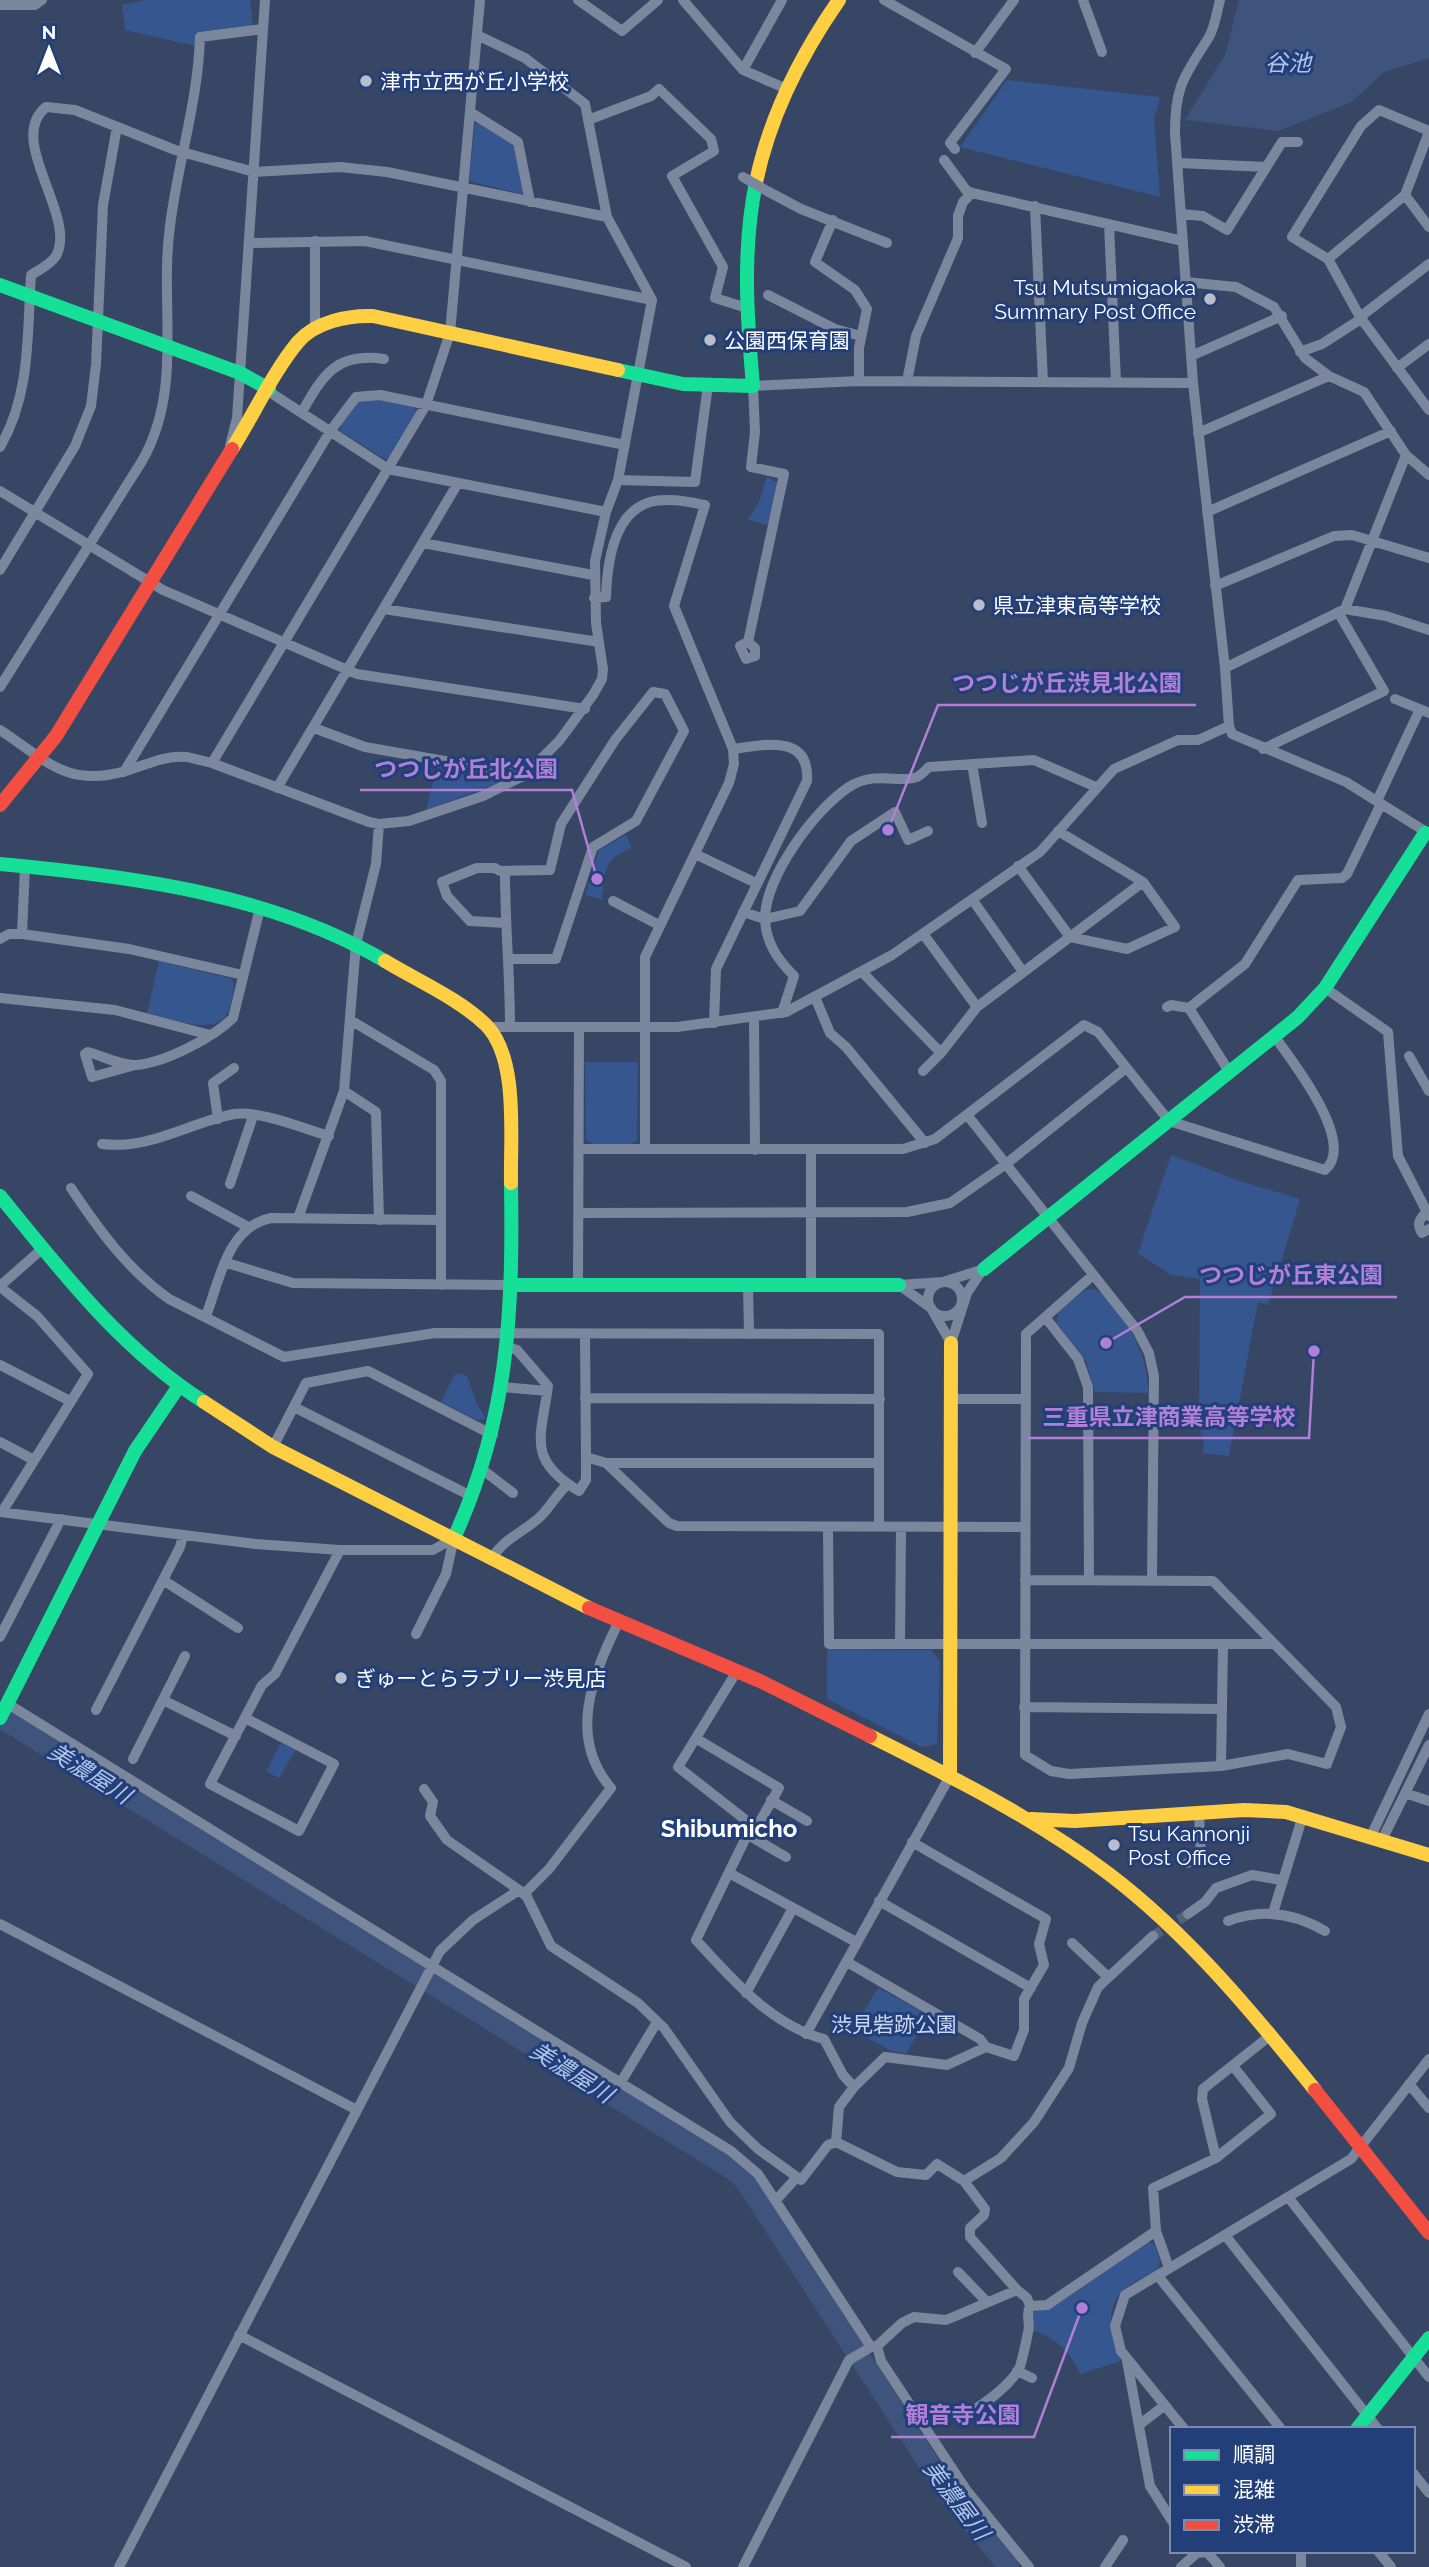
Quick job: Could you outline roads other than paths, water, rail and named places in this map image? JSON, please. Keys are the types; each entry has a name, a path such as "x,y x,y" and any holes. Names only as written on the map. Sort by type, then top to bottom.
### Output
{"street":[{"path":"0,5 35,5 42,0"},
{"path":"226,459 237,418 265,0"},
{"path":"212,763 426,405 450,333 480,0"},
{"path":"578,0 622,31 658,0"},
{"path":"683,0 743,70 787,89"},
{"path":"748,642 784,474 751,467 755,432 746,262 756,184 764,149 787,89 813,38 839,0"},
{"path":"884,0 900,4 975,53 1006,69 950,144 956,149"},
{"path":"975,53 1014,0"},
{"path":"1083,0 1102,52"},
{"path":"806,2034 950,1776 951,1343 962,1305 984,1269 1275,1037 1325,988 1427,833 1346,782 1263,749 1232,734 1229,726 1193,383 1176,96 1188,68 1210,36 1220,0"},
{"path":"743,70 778,2"},
{"path":"0,687 142,461 159,425 166,395 168,242 183,152 199,82 200,37 263,29"},
{"path":"0,730 76,777 124,772 173,757 212,763 379,824 428,816 504,787 525,775 553,748 585,709 602,679 593,575 606,512 618,480 640,375 652,300 607,217 585,104 525,58 477,35"},
{"path":"588,120 651,96 659,89 711,138 714,151 672,176 726,267 715,298 747,308"},
{"path":"0,447 13,424 23,394 31,275 56,256 59,239 34,144 37,117 46,107 57,106 183,152 254,172 340,167 369,170 607,217"},
{"path":"1328,259 1405,195 1429,132 1379,110 1361,125 1292,237 1328,259 1361,318 1429,411"},
{"path":"470,112 517,142 530,202"},
{"path":"0,570 86,422 95,383 103,205 117,127"},
{"path":"1181,214 1203,216 1227,230 1282,142 1298,142"},
{"path":"944,160 966,190 972,193 1183,241"},
{"path":"1179,163 1266,167"},
{"path":"756,184 801,209 887,243"},
{"path":"906,381 916,336 958,238 958,216 963,202 972,193"},
{"path":"1405,195 1429,227"},
{"path":"1035,206 1043,382"},
{"path":"833,220 814,262 855,290 867,309 861,336 859,381"},
{"path":"1109,224 1116,382"},
{"path":"250,243 365,240 652,300"},
{"path":"315,241 315,329"},
{"path":"1300,352 1322,344 1361,318 1429,264"},
{"path":"1185,282 1236,287 1274,306 1300,352 1329,376 1364,392 1406,455 1429,475"},
{"path":"0,285 240,373 388,469 606,512"},
{"path":"768,295 835,329 861,336"},
{"path":"0,805 41,757 299,341 337,318 360,314 640,375 708,385 753,386 859,381 1193,383"},
{"path":"1191,356 1282,316"},
{"path":"1397,368 1429,344"},
{"path":"302,412 316,387 331,369 351,358 384,359"},
{"path":"1198,433 1329,376"},
{"path":"618,480 695,482 708,385"},
{"path":"124,772 331,430 356,397 373,394 625,445"},
{"path":"1207,512 1391,431"},
{"path":"1341,610 1373,542 1406,455"},
{"path":"277,788 458,483"},
{"path":"0,491 151,583 357,674 585,709"},
{"path":"594,598 606,597 608,569 617,533 636,512 650,502 705,505 674,606 733,749 732,776 644,961 645,1149"},
{"path":"1215,586 1334,536 1352,535 1429,558"},
{"path":"423,543 593,575"},
{"path":"384,609 599,642"},
{"path":"1263,749 1384,691 1341,610"},
{"path":"1225,668 1341,610 1386,617 1429,631"},
{"path":"505,923 470,921 447,895 442,882 477,868 505,871 550,870 561,824 615,740 653,692 665,694 684,731 636,821 593,847 556,959 510,959"},
{"path":"1167,1007 1171,1005 1189,1008 1245,964 1298,880 1342,878 1347,874 1425,711 1395,699"},
{"path":"488,1027 644,1027 714,1023 782,1013 862,972 924,935 972,898 1040,852 1114,769 1178,740 1198,740 1229,726"},
{"path":"314,728 366,747 525,775"},
{"path":"714,1023 716,969 803,789 806,766 800,754 785,745 733,749"},
{"path":"782,1013 794,976 775,954 765,919 774,881 799,838 849,787 870,778 916,778 929,767 1034,760 1096,788"},
{"path":"972,764 982,824"},
{"path":"743,912 765,919 800,911 851,841 895,812 908,840 929,831"},
{"path":"298,1218 344,1091 352,1021 356,944 376,864 379,824"},
{"path":"1018,866 1070,937 1127,949 1175,927 1143,882 1058,831"},
{"path":"695,854 756,883"},
{"path":"0,864 116,875 298,919 356,944 466,1008 488,1027 506,1061 509,1096 510,1284 503,1387 483,1470 454,1538 446,1574 416,1634"},
{"path":"22,934 24,867"},
{"path":"505,871 506,946 510,959 510,1027"},
{"path":"923,1071 941,1053 977,1007 1143,882"},
{"path":"972,898 1023,972"},
{"path":"613,901 659,925"},
{"path":"135,1065 187,1049 233,1018 260,908"},
{"path":"0,939 9,934 22,934 130,949 243,975"},
{"path":"924,935 977,1007"},
{"path":"862,972 941,1053"},
{"path":"1325,988 1388,1032 1398,1156 1428,1213 1419,1220 1419,1227 1422,1233 1429,1229"},
{"path":"815,997 830,1033 846,1047 925,1143"},
{"path":"0,998 115,1010 210,1035"},
{"path":"1189,1008 1230,1073"},
{"path":"754,1017 755,1150"},
{"path":"352,1021 434,1070 441,1081 441,1284"},
{"path":"579,1149 903,1149 925,1143 968,1115 1084,1025 1098,1032 1169,1121 1325,1170 1334,1162 1335,1149 1321,1106 1275,1037"},
{"path":"579,1028 579,1283"},
{"path":"1409,1056 1429,1091"},
{"path":"218,1119 213,1083 234,1068"},
{"path":"579,1213 907,1212 950,1203 1006,1164 1126,1068"},
{"path":"344,1091 376,1112 379,1220"},
{"path":"102,1144 127,1147 235,1114 253,1116 329,1136"},
{"path":"968,1115 1137,1330 1153,1366 1152,1580"},
{"path":"230,1184 253,1116"},
{"path":"811,1151 811,1284"},
{"path":"71,1188 134,1271 169,1300 284,1357 420,1334 506,1339 585,1334 879,1334 879,1526"},
{"path":"0,1196 112,1329 178,1386 273,1447 618,1623 737,1671 950,1776 1030,1819 1111,1875 1212,1967 1271,2035 1429,2233"},
{"path":"191,1196 248,1227"},
{"path":"206,1316 236,1237 248,1227 271,1218 441,1220"},
{"path":"42,1249 0,1286 37,1316 89,1374 1,1512 183,1535 340,1550 433,1550 454,1538"},
{"path":"227,1263 293,1283 899,1285 943,1282 955,1284 960,1290 962,1305"},
{"path":"951,1343 931,1308 928,1298 930,1290 943,1282 984,1269"},
{"path":"1025,1580 1213,1581 1336,1707 1341,1716 1341,1727 1327,1764 1288,1754 1222,1766 1057,1773 1025,1755 1024,1707 1026,1334 1093,1275"},
{"path":"748,1284 749,1334"},
{"path":"899,1285 931,1308 948,1315 962,1305"},
{"path":"1045,1317 1078,1359 1088,1387 1089,1580"},
{"path":"506,1339 548,1386 539,1426 540,1447 549,1465 579,1491 586,1480 585,1334"},
{"path":"0,1365 70,1401"},
{"path":"273,1447 306,1383 368,1371 493,1435"},
{"path":"0,1718 135,1451 178,1386"},
{"path":"503,1387 547,1391"},
{"path":"585,1398 880,1399"},
{"path":"951,1399 1025,1399"},
{"path":"294,1407 473,1497"},
{"path":"0,1442 34,1460"},
{"path":"586,1457 606,1463 879,1463"},
{"path":"606,1463 672,1525 1025,1527"},
{"path":"483,1470 513,1493"},
{"path":"491,1560 499,1546 534,1522 554,1495 568,1484"},
{"path":"0,1637 61,1519"},
{"path":"828,1527 829,1644 1274,1644"},
{"path":"900,1644 901,1527"},
{"path":"96,1710 163,1580 183,1535"},
{"path":"245,1718 334,1765 299,1831 210,1784 262,1685 275,1674 340,1550"},
{"path":"163,1580 238,1628"},
{"path":"119,2567 440,1951 473,1920 522,1892 549,1869 611,1788 596,1767 586,1717 599,1665 618,1623"},
{"path":"1222,1766 1223,1644"},
{"path":"132,1759 185,1656"},
{"path":"737,1671 678,1767 750,1830 786,1857"},
{"path":"163,1700 236,1736"},
{"path":"8,1704 731,2151 758,2174 874,2346 881,2361 967,2491 1029,2567"},
{"path":"1024,1707 1222,1709"},
{"path":"1376,1838 1429,1714"},
{"path":"697,1739 779,1788 759,1823 750,1830 731,1874 696,1940 746,1993 806,2034 824,2039 843,2075 854,2087"},
{"path":"1376,1838 1405,1793 1429,1745"},
{"path":"424,1789 433,1802 430,1816 447,1840 522,1892 551,1946 638,2003 657,2022 730,2122 758,2149 801,2180 828,2145 836,2142 901,2173 926,2175 937,2164 964,2181 985,2209 984,2216 970,2228 970,2237 1027,2298 1030,2306"},
{"path":"1405,1793 1429,1801"},
{"path":"771,1800 807,1821"},
{"path":"1030,1819 1075,1821 1264,1810 1303,1815 1429,1855"},
{"path":"1187,1863 1201,1858 1199,1813"},
{"path":"1273,1913 1303,1815"},
{"path":"846,1962 980,2039 986,2047 1014,2056 1024,2030 1024,1999 1044,1965 1039,1944 1046,1919 912,1842"},
{"path":"731,1874 856,1942"},
{"path":"1188,1914 1205,1902 1216,1888 1252,1875 1282,1880"},
{"path":"879,1901 1031,1988"},
{"path":"746,1993 793,1908"},
{"path":"1228,1921 1254,1913 1273,1913 1293,1916 1325,1931"},
{"path":"0,1924 357,2110"},
{"path":"964,2181 1001,2158 1034,2122 1069,2068 1092,1998 1107,1976 1153,1936"},
{"path":"1072,1943 1107,1976"},
{"path":"621,2082 657,2022"},
{"path":"1216,2158 1202,2099 1203,2089 1271,2035"},
{"path":"836,2142 835,2116 839,2106 885,2057 947,2065 986,2047"},
{"path":"1170,2518 1150,2486 1125,2357 1115,2326 1121,2301 1125,2295 1350,2159 1429,2059"},
{"path":"1169,2268 1156,2231 1153,2188 1216,2158 1271,2114 1233,2066"},
{"path":"1409,2084 1429,2108"},
{"path":"776,2200 797,2177"},
{"path":"1288,2197 1429,2378"},
{"path":"1030,2306 1047,2305 1156,2231"},
{"path":"1224,2235 1376,2427"},
{"path":"958,2272 987,2302"},
{"path":"1158,2276 1279,2427"},
{"path":"743,2567 849,2360 874,2346 902,2323 914,2318 946,2320 1017,2290"},
{"path":"974,2410 994,2396 1017,2371 1030,2330 1026,2313 1030,2306"},
{"path":"239,2335 686,2567"},
{"path":"1359,2427 1429,2338"},
{"path":"1125,2357 1182,2427"},
{"path":"1017,2371 1032,2378"},
{"path":"1139,2425 1165,2405"},
{"path":"1415,2476 1429,2493"},
{"path":"1105,2567 1123,2540"},
{"path":"1181,2567 1197,2553"},
{"path":"1208,2553 1220,2567"},
{"path":"1380,2553 1391,2567"}],"water":[{"name":"谷池","path":"1239,0 1429,0 1429,58 1384,72 1352,102 1278,131 1185,120 1225,55"}],"waterway":[{"name":"美濃屋川","path":"0,1717 729,2167 744,2179 948,2493 1009,2567"}],"tunnel":[{"path":"1153,1936 1188,1914"}],"place":[{"name":"津市立西が丘小学校","path":"366,81"},
{"name":"Tsu Mutsumigaoka Summary Post Office","path":"1210,299"},
{"name":"公園西保育園","path":"710,340"},
{"name":"県立津東高等学校","path":"979,605"},
{"name":"つつじが丘渋見北公園","path":"888,830"},
{"name":"つつじが丘北公園","path":"597,879"},
{"name":"つつじが丘東公園","path":"1106,1343"},
{"name":"三重県立津商業高等学校","path":"1314,1351"},
{"name":"ぎゅーとらラブリー渋見店","path":"341,1678"},
{"name":"Tsu Kannonji Post Office","path":"1114,1845"},
{"name":"観音寺公園","path":"1082,2308"}],"district":[{"name":"Shibumicho","path":"729,1828"}],"park label":[{"name":"渋見砦跡公園","path":"894,2024"}]}
